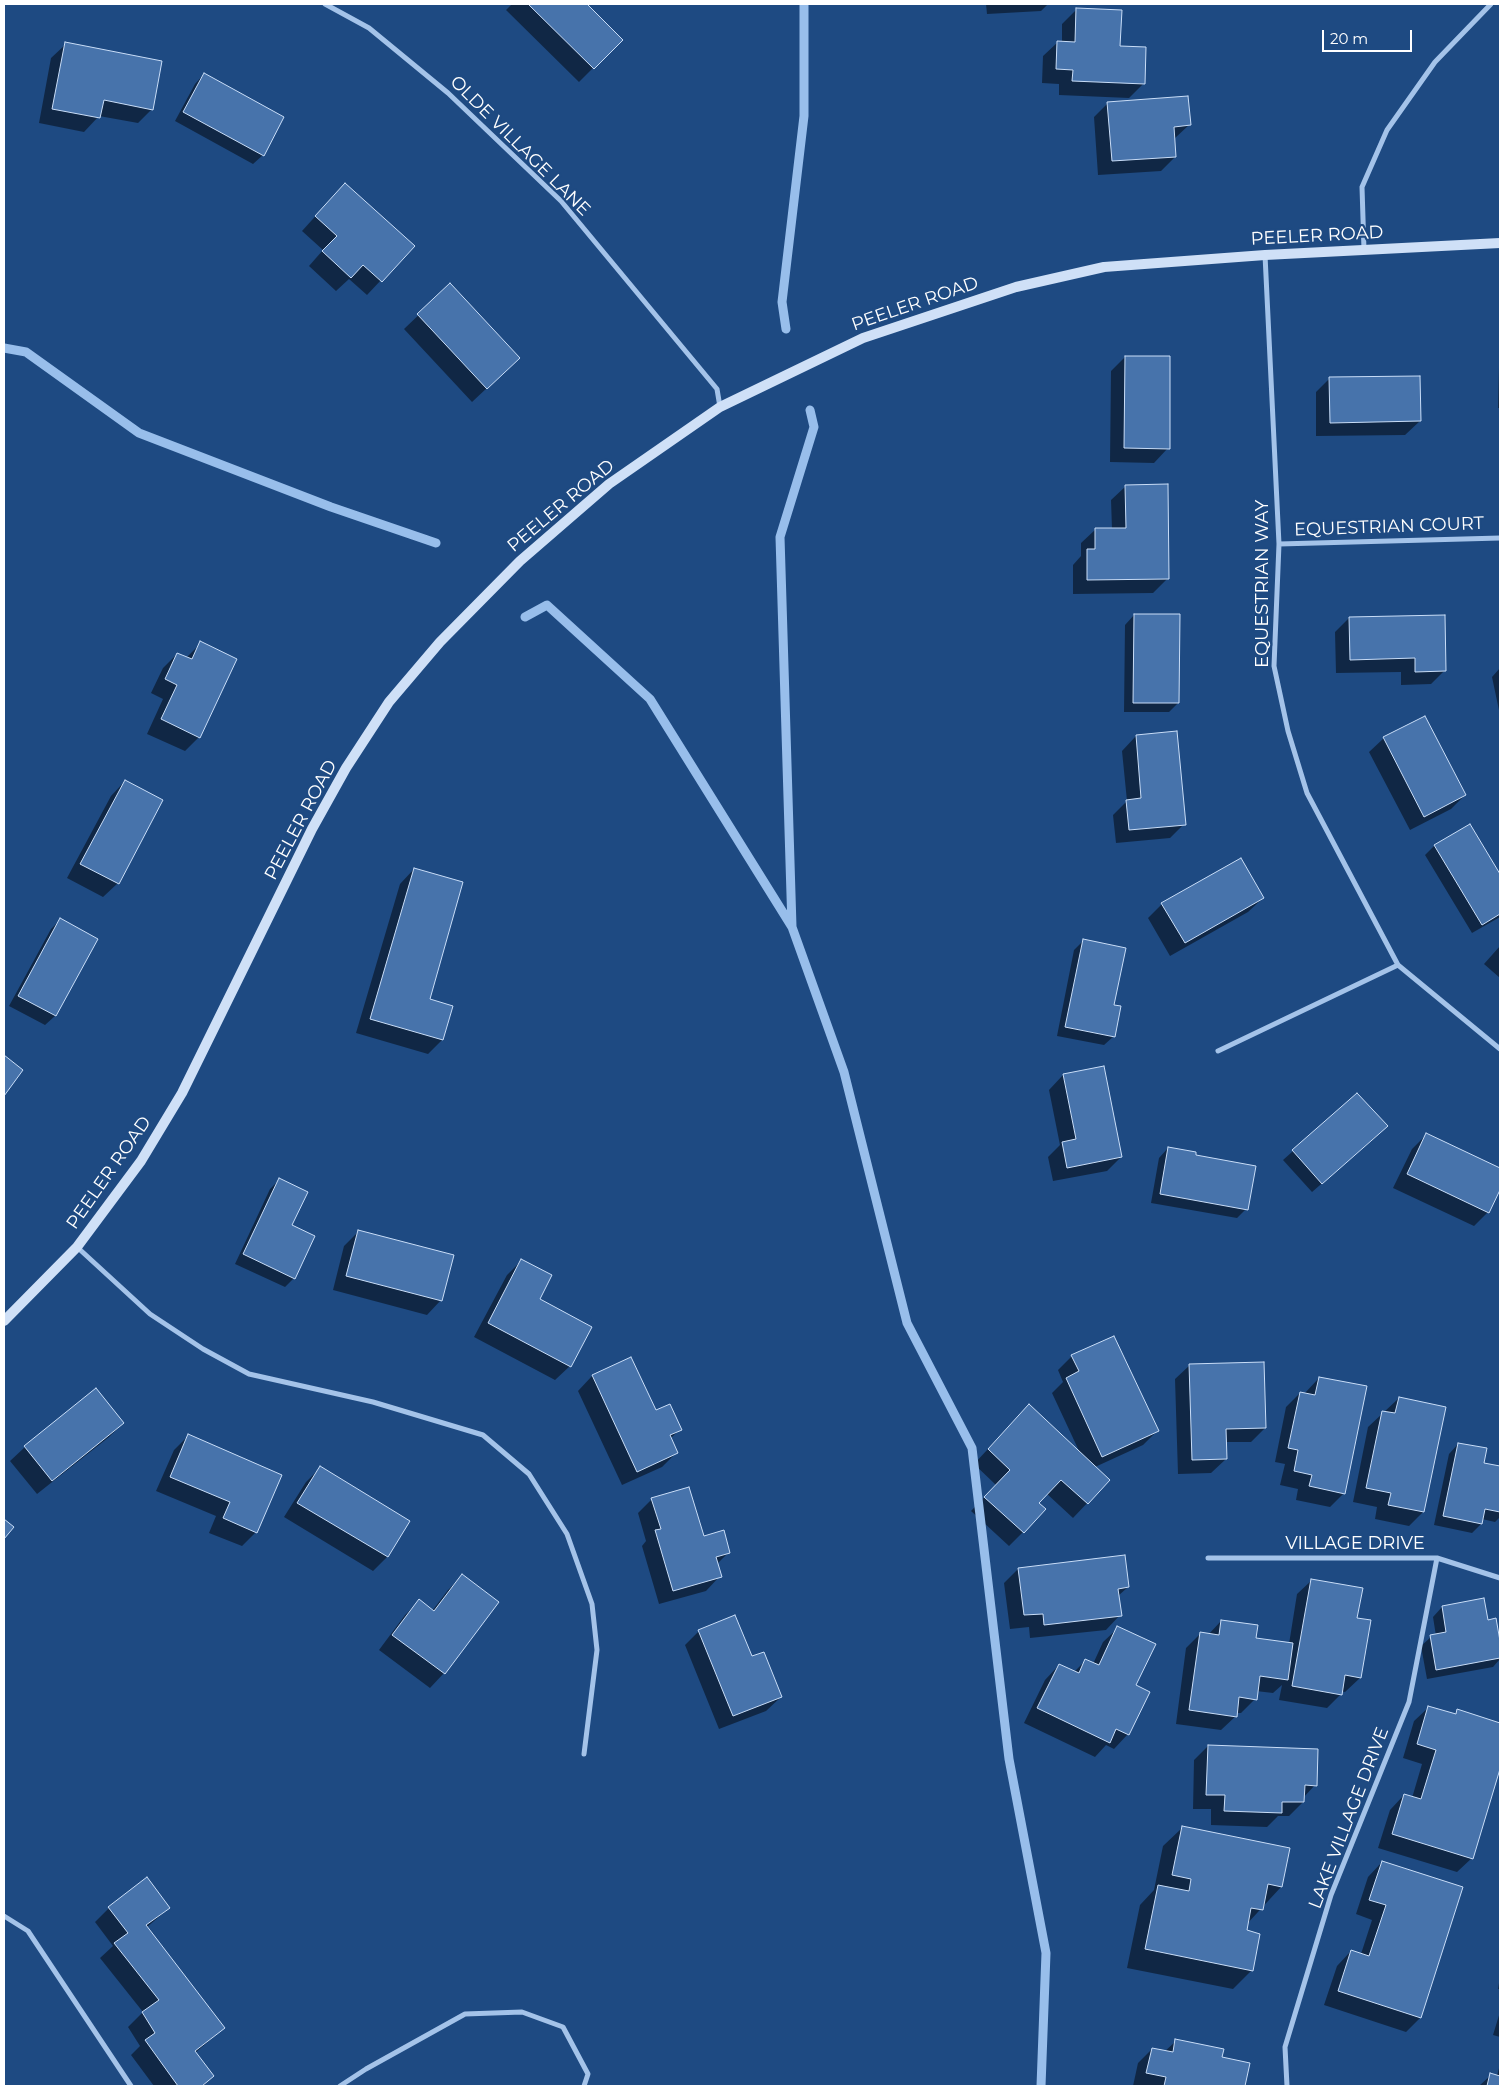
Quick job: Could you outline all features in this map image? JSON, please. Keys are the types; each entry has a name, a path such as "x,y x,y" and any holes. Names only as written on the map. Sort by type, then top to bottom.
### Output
{"street":[{"name":"OLDE VILLAGE LANE","path":"325,4 369,28 448,93 561,201 717,389 720,408"},
{"path":"1364,250 1362,187 1387,130 1435,62 1491,4"},
{"name":"PEELER ROAD","path":"4,1321 77,1247 141,1161 182,1092 312,829 346,768 389,702 440,642 520,561 608,484 720,408 863,338 1016,287 1104,267 1265,255 1500,242"},
{"name":"EQUESTRIAN WAY","path":"1265,255 1279,544 1274,666 1288,731 1307,793 1398,965 1500,1049"},
{"name":"EQUESTRIAN COURT","path":"1279,544 1500,538"},
{"path":"1218,1051 1398,965"},
{"path":"77,1247 150,1314 203,1349 249,1374 373,1402 483,1435 529,1474 568,1534 592,1604 596,1650 584,1754"},
{"name":"VILLAGE DRIVE","path":"1208,1558 1437,1558 1500,1578"},
{"name":"LAKE VILLAGE DRIVE","path":"1287,2086 1285,2047 1331,1895 1409,1702 1437,1558"},
{"path":"4,1916 28,1931 131,2086"},
{"path":"340,2086 366,2069 465,2014 522,2012 563,2027 588,2074 584,2086"}],"building":[{"path":"528,4 587,4 623,40 594,69"},
{"path":"1076,8 1122,10 1120,46 1146,47 1145,84 1072,81 1073,70 1056,69 1057,41 1075,42"},
{"path":"65,42 162,61 153,110 104,100 100,118 52,109"},
{"path":"204,73 284,117 264,156 183,112"},
{"path":"1188,96 1191,125 1174,127 1176,157 1112,161 1107,102"},
{"path":"345,183 415,246 382,282 363,265 351,278 322,251 337,236 315,216"},
{"path":"450,283 520,358 487,389 417,314"},
{"path":"1125,356 1170,356 1170,449 1124,448"},
{"path":"1420,376 1421,421 1330,423 1329,377"},
{"path":"1168,484 1169,579 1087,580 1087,549 1095,549 1095,528 1126,528 1125,485"},
{"path":"1134,614 1180,614 1179,703 1133,703"},
{"path":"1445,615 1446,671 1415,672 1415,658 1350,660 1349,617"},
{"path":"200,641 237,659 200,738 161,719 177,685 165,679 177,653 192,659"},
{"path":"1425,716 1466,795 1424,817 1383,737"},
{"path":"1177,731 1186,825 1129,830 1126,800 1141,798 1136,735"},
{"path":"125,780 163,800 119,884 80,864"},
{"path":"1470,824 1500,874 1500,914 1482,925 1434,845"},
{"path":"1241,858 1264,898 1185,943 1161,903"},
{"path":"414,868 463,882 430,999 453,1006 443,1040 370,1019"},
{"path":"60,918 98,939 56,1016 18,996"},
{"path":"1083,939 1126,948 1114,1005 1121,1006 1115,1037 1065,1027"},
{"path":"4,1055 23,1070 4,1096"},
{"path":"1104,1066 1122,1157 1067,1168 1062,1142 1076,1139 1063,1074"},
{"path":"1357,1093 1388,1126 1322,1184 1292,1150"},
{"path":"1426,1133 1500,1168 1500,1190 1489,1213 1407,1174"},
{"path":"1168,1147 1196,1152 1196,1155 1256,1166 1248,1210 1160,1194"},
{"path":"279,1178 308,1192 292,1225 315,1236 295,1279 243,1254"},
{"path":"358,1230 454,1255 442,1301 346,1276"},
{"path":"521,1259 552,1275 540,1299 592,1327 571,1367 488,1323"},
{"path":"1114,1336 1159,1431 1102,1457 1066,1378 1079,1371 1071,1355"},
{"path":"631,1357 656,1410 670,1404 682,1430 670,1435 678,1453 637,1472 592,1375"},
{"path":"1264,1362 1266,1428 1226,1429 1227,1459 1192,1460 1189,1364"},
{"path":"1319,1377 1367,1386 1345,1494 1309,1486 1312,1475 1294,1471 1298,1450 1288,1448 1300,1392 1315,1395"},
{"path":"96,1388 124,1423 52,1481 24,1446"},
{"path":"1399,1397 1446,1407 1424,1512 1388,1505 1391,1493 1366,1488 1382,1411 1395,1413"},
{"path":"1029,1404 1110,1480 1088,1504 1061,1480 1039,1503 1046,1509 1024,1533 984,1497 1010,1470 988,1449"},
{"path":"188,1434 282,1475 257,1533 223,1518 230,1502 170,1477"},
{"path":"1458,1443 1487,1448 1484,1463 1500,1466 1500,1512 1485,1509 1482,1524 1443,1516"},
{"path":"320,1466 410,1521 388,1557 297,1503"},
{"path":"689,1487 704,1536 724,1530 730,1553 716,1557 722,1577 673,1591 655,1530 661,1529 651,1498"},
{"path":"4,1519 14,1527 4,1539"},
{"path":"1125,1555 1129,1587 1118,1589 1122,1616 1044,1625 1043,1614 1024,1615 1018,1568"},
{"path":"462,1574 499,1602 445,1674 392,1635 419,1599 434,1611"},
{"path":"1311,1579 1363,1588 1357,1618 1371,1620 1361,1678 1345,1675 1342,1695 1292,1686"},
{"path":"1484,1598 1488,1620 1496,1618 1500,1641 1500,1658 1436,1670 1430,1635 1446,1632 1442,1606"},
{"path":"735,1615 752,1656 764,1652 782,1697 733,1716 698,1630"},
{"path":"1221,1620 1258,1625 1256,1638 1293,1643 1288,1680 1260,1676 1257,1700 1239,1697 1237,1717 1189,1710 1200,1632 1219,1635"},
{"path":"1117,1626 1156,1644 1136,1685 1150,1692 1129,1735 1116,1729 1110,1743 1037,1708 1059,1664 1079,1673 1085,1659 1099,1665"},
{"path":"1428,1706 1456,1714 1457,1709 1500,1723 1500,1769 1473,1859 1392,1834 1404,1794 1421,1799 1436,1750 1417,1744"},
{"path":"1208,1745 1318,1749 1317,1786 1305,1785 1304,1802 1282,1802 1282,1813 1224,1811 1225,1795 1206,1795"},
{"path":"1182,1826 1290,1848 1282,1887 1268,1884 1263,1910 1251,1908 1247,1930 1260,1934 1253,1971 1145,1949 1158,1885 1189,1891 1191,1879 1172,1875"},
{"path":"1382,1861 1463,1887 1421,2018 1338,1991 1351,1950 1369,1956 1386,1905 1369,1900"},
{"path":"147,1877 170,1908 146,1925 225,2028 195,2051 214,2076 202,2086 178,2086 145,2040 155,2033 142,2012 159,2000 114,1943 128,1933 108,1907"},
{"path":"1175,2039 1224,2049 1222,2057 1250,2063 1245,2086 1164,2086 1166,2077 1146,2073 1152,2048 1173,2052"},
{"path":"1490,2073 1500,2076 1500,2086 1487,2086"}],"waterway":[{"path":"786,329 782,302 804,116 804,4"},
{"path":"4,348 26,352 139,433 331,507 436,543"},
{"path":"792,927 780,537 814,427 810,410"},
{"path":"525,617 547,605 650,699 792,927 844,1072 907,1323 972,1448 1009,1759 1046,1953 1041,2086"}]}
